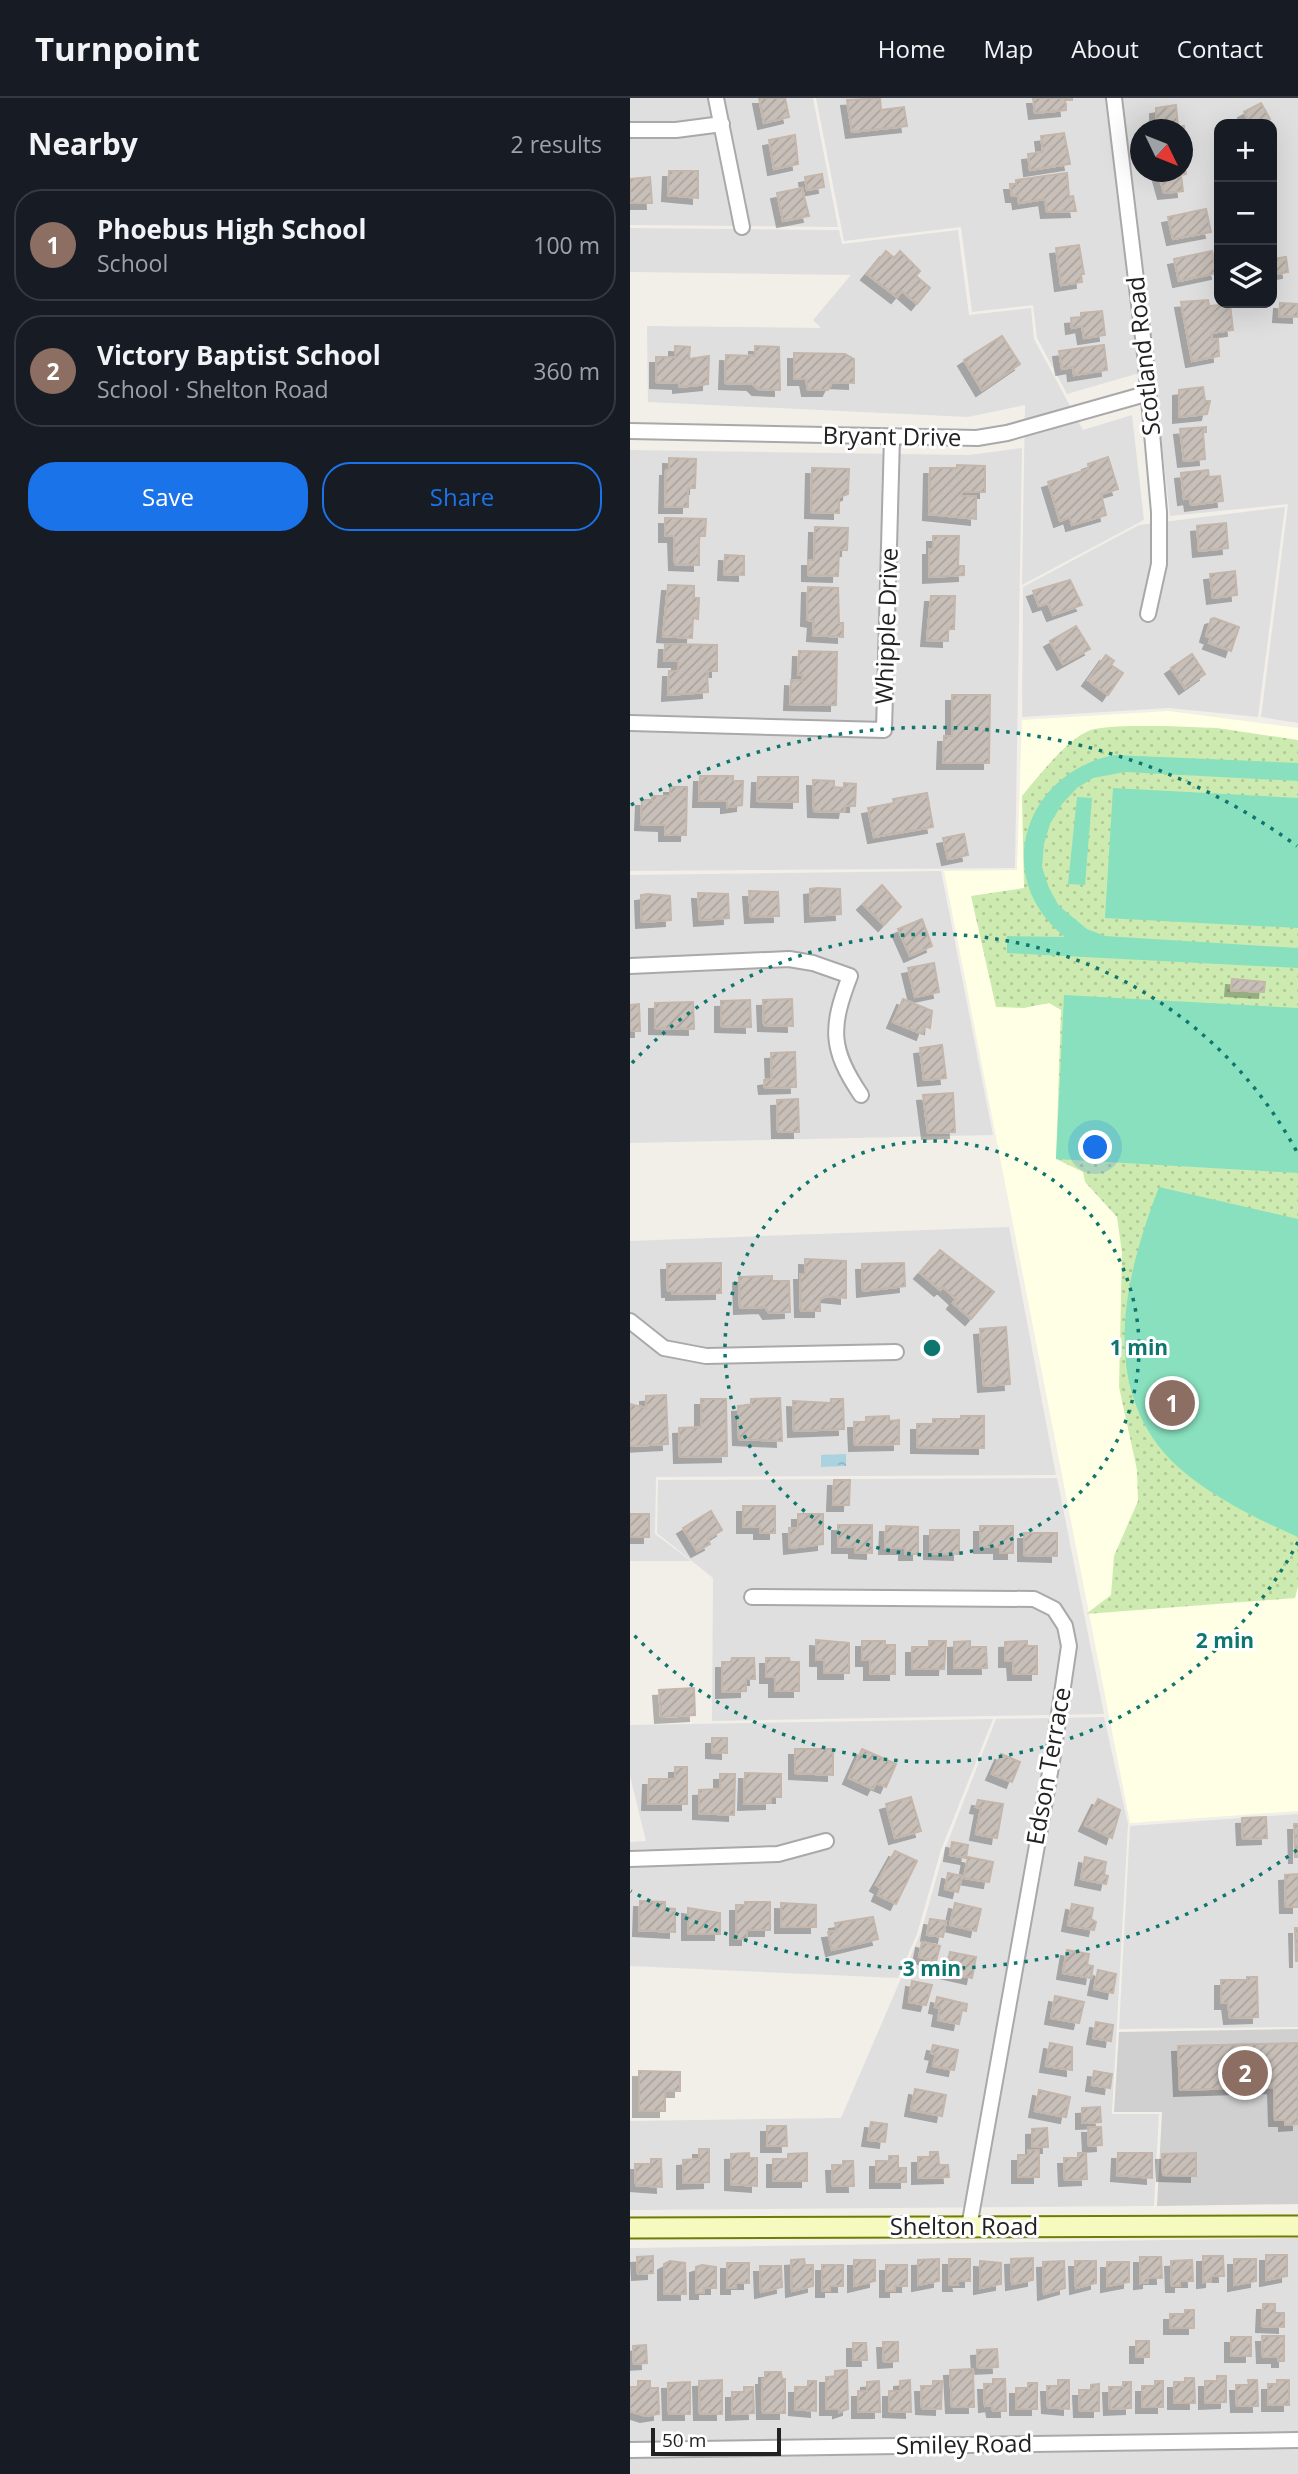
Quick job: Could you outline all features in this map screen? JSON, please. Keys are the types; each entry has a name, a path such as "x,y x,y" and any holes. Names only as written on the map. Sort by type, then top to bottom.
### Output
{"street":[{"path":"716,98 742,227"},
{"name":"Scotland Road","path":"1114,98 1149,393 1160,541 1159,564 1149,614"},
{"path":"630,130 677,130 722,124"},
{"name":"Bryant Drive","path":"630,431 965,439 1007,433 1149,393"},
{"name":"Whipple Drive","path":"630,723 884,730 892,437"},
{"path":"630,966 789,959 813,963 850,976 838,1008 837,1048 842,1067 861,1095"},
{"path":"630,1321 664,1348 706,1356 896,1352"},
{"name":"Edson Terrace","path":"752,1597 1034,1599 1054,1609 1065,1626 1069,1646 1052,1761 970,2227"},
{"path":"630,1859 778,1854 826,1841"},
{"name":"Shelton Road","path":"630,2228 1298,2226"},
{"name":"Smiley Road","path":"630,2450 1298,2440"}],"shaded area":[{"path":"630,98 813,98 838,227 630,225"},
{"path":"816,98 1298,98 1298,723 1261,717 1288,504 1170,516 1153,369 1067,394 1037,338 1033,305 972,312 961,227 844,241"},
{"path":"630,228 839,230 842,244 958,230 969,315 1031,308 1034,339 1083,430 1132,415 1144,520 1022,585 1025,405 968,417 648,402 647,326 821,328 813,320 851,275 630,272"},
{"path":"1022,448 1015,868 630,871 630,450 969,455"},
{"path":"1285,507 1258,717 1169,708 1022,717 1023,587 1139,525"},
{"path":"1169,711 1298,728 1298,1811 1130,1823 944,871 1017,870 1022,720"},
{"path":"941,871 993,1135 630,1143 630,875"},
{"path":"1009,1227 1056,1475 656,1477 655,1534 691,1561 630,1561 630,1241"},
{"path":"1057,1478 1104,1714 712,1721 713,1578 657,1533 658,1480"},
{"path":"1104,1717 1128,1824 1112,2114 1159,2114 1154,2206 630,2210 630,2121 841,2118 921,1932 944,1851 996,1719"},
{"path":"993,1719 941,1850 917,1934 898,1978 630,1966 630,1842 646,1841 630,1776 630,1725"},
{"path":"1298,1814 1298,2027 1119,2029 1130,1826"},
{"path":"1298,2029 1298,2204 1157,2206 1162,2112 1114,2112 1119,2032"},
{"path":"1298,2238 1298,2474 630,2474 630,2248"}],"green space":[{"path":"1164,726 1217,728 1298,740 1298,1586 1295,1598 1086,1614 1111,1595 1114,1556 1138,1501 1137,1470 1119,1387 1122,1253 1117,1217 1085,1182 1083,1172 1056,1159 1061,1010 1049,1003 1024,1008 996,1007 971,896 1024,888 1022,796 1045,768 1075,739 1094,729"},
{"path":"1114,755 1298,763 1298,781 1125,772 1093,778 1077,788 1062,804 1050,824 1044,844 1042,867 1059,906 1087,929 1105,936 1298,948 1298,968 1007,953 1007,936 1065,937 1042,913 1028,886 1024,858 1028,831 1039,805 1058,783 1083,766"},
{"path":"1113,788 1298,798 1298,928 1105,918"},
{"path":"1077,797 1092,798 1085,885 1068,884"},
{"path":"1064,995 1298,1008 1298,1173 1056,1159"},
{"path":"1159,1187 1298,1219 1298,1537 1235,1506 1191,1478 1152,1437 1136,1404 1127,1369 1125,1333 1128,1296 1146,1222"}],"water":[{"path":"846,1454 846,1466 821,1467 821,1455"}],"building":[{"path":"759,98 785,98 789,117 764,123"},
{"path":"880,98 881,110 904,107 907,126 852,132 847,100"},
{"path":"1033,98 1072,100 1065,100 1066,110 1035,113"},
{"path":"1261,103 1270,119 1248,119 1244,112"},
{"path":"1176,105 1177,119 1156,119 1156,108"},
{"path":"1064,133 1070,164 1030,170 1028,154 1043,152 1041,136"},
{"path":"795,135 798,164 774,169 769,140"},
{"path":"669,171 698,171 698,198 668,195"},
{"path":"1067,173 1069,197 1073,196 1076,211 1047,212 1045,199 1019,203 1018,196 1012,196 1010,184 1016,184 1016,180"},
{"path":"822,174 824,187 807,190 805,177"},
{"path":"650,177 652,203 630,203 630,179"},
{"path":"1161,182 1182,182 1183,191 1164,193"},
{"path":"802,188 809,216 783,221 777,193"},
{"path":"1206,209 1211,232 1173,239 1168,217"},
{"path":"1079,245 1084,274 1081,274 1082,282 1061,285 1056,248"},
{"path":"886,251 894,258 900,251 920,271 916,276 930,288 917,304 902,291 897,297 867,274"},
{"path":"1212,251 1214,274 1179,281 1174,259"},
{"path":"1286,257 1288,272 1277,274 1277,258"},
{"path":"1208,300 1209,306 1214,306 1214,308 1230,308 1233,330 1211,333 1212,340 1218,339 1219,356 1192,361 1181,302"},
{"path":"1280,303 1298,304 1298,317 1279,316"},
{"path":"1102,311 1105,335 1084,338 1082,326 1072,328 1071,318 1081,317 1081,313"},
{"path":"1002,336 1020,364 982,390 964,360"},
{"path":"1104,345 1107,370 1074,375 1073,367 1062,369 1059,351"},
{"path":"675,346 690,347 689,359 709,356 708,384 679,387 679,383 656,382 656,357 675,357"},
{"path":"755,346 779,347 780,390 758,389 753,384 725,383 726,355 755,356"},
{"path":"794,353 845,354 854,359 854,383 832,382 828,390 808,390 806,379 794,379"},
{"path":"1203,387 1205,401 1210,401 1207,414 1179,417 1179,390"},
{"path":"1206,427 1206,432 1203,432 1205,459 1184,461 1180,429"},
{"path":"1108,457 1118,489 1101,494 1106,515 1072,525 1070,517 1060,521 1048,482 1089,469 1088,464"},
{"path":"669,458 696,459 695,488 688,488 688,507 665,507"},
{"path":"957,465 985,466 985,492 962,492 962,496 976,496 976,519 929,514 930,468 957,468"},
{"path":"812,468 849,469 848,494 839,497 839,513 811,512"},
{"path":"1208,470 1209,477 1220,476 1223,501 1191,505 1190,498 1184,499 1181,473"},
{"path":"665,518 706,519 705,536 699,536 699,565 675,564 674,536 665,536"},
{"path":"1226,523 1228,548 1199,551 1197,526"},
{"path":"815,527 848,528 847,550 839,550 838,576 808,575 808,560 814,560"},
{"path":"933,536 959,536 958,566 964,566 964,575 929,577 929,549 933,549"},
{"path":"725,555 744,556 744,575 724,574"},
{"path":"1235,571 1237,595 1213,598 1210,574"},
{"path":"1070,580 1082,605 1053,615 1048,603 1039,606 1033,591"},
{"path":"668,585 694,586 694,598 699,598 698,619 693,618 692,638 663,636"},
{"path":"808,587 838,588 839,623 843,623 843,637 813,635 814,621 807,620"},
{"path":"931,596 955,596 954,629 948,629 948,641 927,640"},
{"path":"1211,619 1239,627 1231,651 1209,643 1211,638 1206,636"},
{"path":"1076,626 1090,649 1063,664 1050,641"},
{"path":"665,644 717,645 717,671 707,671 708,692 668,695 669,671 678,671 678,661 664,661"},
{"path":"799,651 837,652 836,705 790,704 791,680 802,681 803,675 798,675"},
{"path":"1192,654 1205,674 1185,688 1171,668"},
{"path":"1106,655 1114,661 1111,665 1123,673 1108,695 1088,680"},
{"path":"952,695 990,695 989,763 943,763 944,736 952,736"},
{"path":"700,776 733,776 733,781 743,781 742,805 727,807 727,801 699,801"},
{"path":"758,777 798,777 798,802 757,801"},
{"path":"813,780 834,781 834,787 844,788 844,783 856,784 855,806 845,806 844,812 814,811"},
{"path":"670,787 687,787 686,835 665,835 665,825 641,824 642,800 652,800 652,796 670,796"},
{"path":"927,793 933,827 874,837 868,808 894,803 893,799"},
{"path":"964,834 968,855 948,859 943,838"},
{"path":"882,885 901,907 884,925 863,904"},
{"path":"810,889 840,889 841,914 811,916"},
{"path":"749,891 778,892 779,916 751,917"},
{"path":"698,893 728,894 729,918 700,920"},
{"path":"641,895 670,896 671,920 642,922"},
{"path":"922,919 932,946 910,956 898,929"},
{"path":"934,963 939,992 915,997 908,968"},
{"path":"1232,979 1265,982 1264,992 1231,990"},
{"path":"792,999 793,1026 764,1025 763,1000"},
{"path":"903,999 932,1011 930,1028 925,1026 922,1034 893,1022"},
{"path":"750,1000 751,1027 721,1026 721,1001"},
{"path":"693,1002 694,1029 655,1028 655,1003"},
{"path":"639,1004 640,1031 633,1031 630,1029 630,1005"},
{"path":"942,1045 946,1078 924,1080 920,1048"},
{"path":"795,1052 796,1087 765,1088 764,1080 772,1079 771,1053"},
{"path":"953,1093 955,1132 928,1133 923,1095"},
{"path":"798,1099 799,1132 778,1132 777,1100"},
{"path":"940,1250 994,1292 971,1319 953,1303 956,1299 943,1287 940,1290 920,1273"},
{"path":"805,1259 846,1261 846,1298 826,1296 820,1299 820,1311 801,1311 800,1274 805,1274"},
{"path":"721,1263 721,1293 672,1294 672,1291 668,1291 667,1264"},
{"path":"904,1263 905,1286 863,1291 862,1264"},
{"path":"772,1276 772,1281 789,1281 790,1312 769,1313 765,1307 740,1308 739,1277"},
{"path":"1006,1327 1010,1384 984,1386 980,1329"},
{"path":"666,1395 668,1444 630,1446 630,1404 646,1408 646,1396"},
{"path":"780,1398 782,1441 739,1439 738,1406 751,1405 751,1399"},
{"path":"701,1399 726,1399 727,1456 680,1457 679,1428 701,1427"},
{"path":"831,1399 843,1399 844,1429 794,1431 793,1401 831,1403"},
{"path":"889,1416 889,1421 899,1420 899,1444 855,1445 854,1422 866,1422 866,1417"},
{"path":"961,1416 984,1416 984,1448 917,1447 917,1424 933,1424 933,1419 961,1419"},
{"path":"834,1480 850,1480 849,1505 833,1505"},
{"path":"743,1506 775,1506 775,1533 760,1533 760,1527 743,1527"},
{"path":"711,1511 722,1530 708,1539 710,1544 697,1551 683,1528"},
{"path":"630,1514 649,1514 649,1537 630,1537"},
{"path":"798,1514 823,1514 823,1544 790,1548 789,1528 798,1528"},
{"path":"838,1525 872,1525 872,1553 855,1552 855,1547 838,1547"},
{"path":"886,1526 918,1527 918,1554 905,1554 905,1548 885,1548"},
{"path":"980,1526 1013,1526 1013,1553 1000,1553 1000,1547 980,1547"},
{"path":"930,1530 959,1530 959,1554 930,1553"},
{"path":"1024,1533 1057,1533 1057,1556 1024,1555"},
{"path":"816,1640 849,1643 849,1673 824,1673 824,1660 816,1660"},
{"path":"862,1641 885,1641 885,1645 895,1645 895,1674 870,1674 870,1660 862,1660"},
{"path":"929,1641 946,1641 944,1669 912,1669 912,1647 929,1647"},
{"path":"970,1641 970,1647 986,1647 987,1668 954,1668 954,1642"},
{"path":"1027,1641 1027,1646 1037,1646 1037,1674 1014,1674 1013,1661 1005,1661 1005,1642"},
{"path":"732,1658 754,1658 755,1679 746,1679 746,1691 722,1692 722,1662 731,1662"},
{"path":"766,1658 789,1658 790,1662 799,1662 799,1691 775,1691 775,1677 766,1677"},
{"path":"694,1688 695,1715 661,1717 659,1690"},
{"path":"712,1738 727,1738 727,1753 712,1752"},
{"path":"795,1749 833,1749 833,1775 795,1773"},
{"path":"862,1749 896,1764 886,1787 876,1783 873,1789 849,1778"},
{"path":"1001,1754 1020,1762 1012,1782 992,1774"},
{"path":"675,1767 687,1767 687,1804 648,1804 649,1779 675,1779"},
{"path":"745,1773 781,1774 781,1797 771,1797 771,1803 744,1804"},
{"path":"720,1774 735,1774 734,1815 699,1813 699,1790 720,1789"},
{"path":"911,1797 921,1831 895,1838 886,1804"},
{"path":"1098,1799 1120,1810 1112,1838 1085,1825"},
{"path":"978,1800 1003,1804 997,1838 976,1834 981,1808 976,1807"},
{"path":"1266,1817 1267,1838 1243,1839 1242,1818"},
{"path":"1294,1824 1298,1824 1298,1857 1295,1857"},
{"path":"952,1842 968,1845 966,1858 950,1855"},
{"path":"895,1851 917,1861 896,1904 878,1895 881,1888 876,1885"},
{"path":"968,1857 993,1862 989,1882 964,1878"},
{"path":"1085,1857 1106,1862 1106,1884 1081,1879"},
{"path":"948,1873 962,1876 958,1892 945,1889"},
{"path":"1298,1874 1298,1907 1286,1907 1285,1875"},
{"path":"640,1901 665,1902 665,1908 675,1909 675,1932 639,1930"},
{"path":"745,1902 770,1902 770,1930 747,1930 747,1939 736,1939 736,1905 745,1905"},
{"path":"781,1903 816,1905 816,1927 781,1927"},
{"path":"955,1903 981,1909 976,1931 950,1925"},
{"path":"1072,1904 1093,1908 1091,1919 1096,1922 1094,1930 1068,1925"},
{"path":"688,1908 720,1913 720,1934 688,1934"},
{"path":"873,1917 878,1939 832,1950 828,1932 837,1931 835,1923"},
{"path":"930,1919 946,1921 943,1937 927,1935"},
{"path":"1295,1928 1298,1928 1298,1961 1296,1961"},
{"path":"922,1942 940,1946 936,1961 919,1957"},
{"path":"1067,1950 1089,1954 1087,1965 1093,1966 1091,1978 1063,1973"},
{"path":"950,1952 976,1957 972,1978 945,1972"},
{"path":"1098,1970 1116,1974 1113,1993 1094,1989"},
{"path":"1247,1977 1257,1977 1258,2017 1230,2018 1228,2003 1221,2003 1221,1980 1247,1980"},
{"path":"912,1981 932,1985 926,2005 909,2002"},
{"path":"1055,1996 1084,2002 1079,2023 1051,2018"},
{"path":"937,1997 967,2004 966,2011 962,2010 959,2024 938,2020 940,2008 935,2007"},
{"path":"1096,2022 1113,2025 1111,2041 1093,2038"},
{"path":"1050,2043 1072,2047 1072,2070 1046,2066"},
{"path":"1298,2043 1298,2124 1285,2125 1285,2120 1275,2120 1274,2087 1180,2090 1178,2046"},
{"path":"933,2045 958,2050 954,2070 933,2066 936,2054 931,2053"},
{"path":"639,2071 680,2072 680,2091 665,2091 665,2111 639,2111"},
{"path":"1094,2071 1112,2074 1110,2088 1092,2085"},
{"path":"915,2089 946,2095 942,2116 911,2110"},
{"path":"1039,2090 1070,2097 1066,2117 1035,2111"},
{"path":"1100,2107 1101,2122 1082,2123 1082,2108"},
{"path":"871,2122 887,2124 885,2142 868,2140"},
{"path":"767,2126 786,2126 787,2146 767,2146"},
{"path":"1088,2127 1101,2127 1102,2145 1089,2146"},
{"path":"1047,2128 1048,2147 1032,2147 1032,2129"},
{"path":"699,2149 709,2149 709,2182 683,2183 683,2160 699,2159"},
{"path":"1028,2150 1039,2150 1039,2177 1018,2177 1018,2155 1028,2155"},
{"path":"930,2152 938,2152 939,2165 948,2165 949,2177 918,2178 918,2157 930,2157"},
{"path":"749,2153 749,2158 757,2158 757,2186 731,2184 731,2154"},
{"path":"807,2153 807,2181 773,2181 773,2159 788,2159 788,2154"},
{"path":"1078,2153 1086,2153 1087,2179 1065,2180 1064,2158 1078,2158"},
{"path":"1118,2153 1152,2153 1152,2178 1117,2175"},
{"path":"1196,2153 1196,2176 1163,2175 1162,2154"},
{"path":"889,2156 898,2156 898,2168 906,2168 906,2182 876,2182 876,2161 889,2161"},
{"path":"651,2159 661,2159 662,2187 636,2185 635,2164 651,2164"},
{"path":"843,2161 853,2161 854,2186 833,2186 832,2165 843,2165"},
{"path":"1266,2255 1287,2255 1287,2276 1266,2280"},
{"path":"653,2256 653,2273 638,2274 637,2257"},
{"path":"1203,2256 1223,2256 1224,2276 1211,2276 1211,2281 1203,2282"},
{"path":"1140,2257 1161,2257 1162,2278 1148,2278 1148,2282 1140,2283"},
{"path":"1033,2258 1033,2280 1012,2284 1011,2259"},
{"path":"804,2259 805,2265 813,2265 813,2286 792,2291 791,2260"},
{"path":"939,2259 939,2281 918,2285 918,2260"},
{"path":"949,2259 970,2259 970,2281 957,2281 958,2285 949,2285"},
{"path":"1234,2259 1256,2259 1256,2281 1234,2285"},
{"path":"854,2260 875,2260 875,2281 854,2286"},
{"path":"1192,2260 1193,2281 1180,2281 1180,2286 1172,2286 1171,2261"},
{"path":"670,2261 685,2263 686,2294 664,2294 664,2264"},
{"path":"980,2261 1001,2263 1001,2284 980,2288"},
{"path":"1064,2261 1065,2288 1044,2294 1043,2262"},
{"path":"1075,2261 1096,2261 1096,2283 1076,2288"},
{"path":"1107,2262 1129,2262 1129,2282 1107,2286"},
{"path":"727,2263 749,2263 749,2283 736,2283 736,2288 727,2288"},
{"path":"822,2265 843,2265 843,2286 830,2286 830,2291 822,2291"},
{"path":"886,2265 907,2265 907,2286 895,2286 895,2291 886,2291"},
{"path":"760,2266 781,2266 782,2287 761,2292"},
{"path":"696,2267 716,2267 716,2288 704,2288 704,2293 696,2293"},
{"path":"1263,2304 1275,2304 1275,2313 1284,2313 1284,2327 1262,2326"},
{"path":"1185,2310 1194,2310 1194,2328 1170,2328 1170,2314 1185,2314"},
{"path":"1262,2336 1284,2336 1284,2361 1278,2361 1278,2357 1263,2357"},
{"path":"1231,2337 1251,2337 1251,2356 1231,2356"},
{"path":"1136,2341 1149,2341 1149,2357 1136,2357"},
{"path":"883,2342 898,2342 898,2361 884,2362"},
{"path":"853,2343 866,2343 867,2360 853,2360"},
{"path":"646,2345 647,2363 634,2364 633,2346"},
{"path":"997,2349 998,2367 978,2368 977,2350"},
{"path":"973,2369 974,2407 952,2407 950,2370"},
{"path":"847,2370 848,2409 839,2412 839,2409 826,2409 826,2377 835,2377 835,2371"},
{"path":"765,2372 781,2372 782,2379 785,2379 785,2413 763,2413 762,2379 765,2379"},
{"path":"1217,2376 1226,2376 1226,2402 1205,2403 1205,2381 1217,2381"},
{"path":"1185,2378 1194,2378 1195,2403 1174,2403 1174,2382 1185,2382"},
{"path":"993,2379 1005,2379 1006,2411 993,2411 992,2405 985,2406 984,2384 993,2384"},
{"path":"722,2380 722,2414 700,2414 699,2381"},
{"path":"910,2380 911,2412 889,2411 889,2391 900,2391 900,2381"},
{"path":"1058,2380 1069,2380 1069,2409 1048,2407 1047,2386 1058,2386"},
{"path":"1248,2380 1257,2380 1258,2406 1237,2406 1236,2385 1249,2385"},
{"path":"1277,2380 1289,2380 1289,2405 1268,2405 1268,2384 1277,2384"},
{"path":"638,2381 650,2381 650,2388 658,2388 659,2414 646,2416 630,2411 630,2387 638,2387"},
{"path":"808,2381 816,2381 816,2411 795,2409 795,2387 808,2387"},
{"path":"879,2381 880,2412 858,2412 858,2391 867,2391 867,2382"},
{"path":"933,2381 942,2381 941,2409 922,2408 921,2386 933,2386"},
{"path":"1155,2381 1163,2381 1163,2407 1142,2407 1142,2386 1155,2386"},
{"path":"690,2382 690,2414 669,2414 668,2383"},
{"path":"1123,2382 1131,2382 1131,2408 1110,2409 1109,2387 1123,2387"},
{"path":"1028,2383 1037,2383 1037,2409 1016,2409 1016,2388 1028,2388"},
{"path":"1099,2384 1099,2411 1080,2411 1079,2390 1091,2390 1091,2385"},
{"path":"744,2387 753,2387 754,2413 732,2414 732,2392 744,2392"}],"place":[{"name":"Phoebus High School","path":"1172,1403"},
{"name":"Victory Baptist School","path":"1245,2073"}]}
